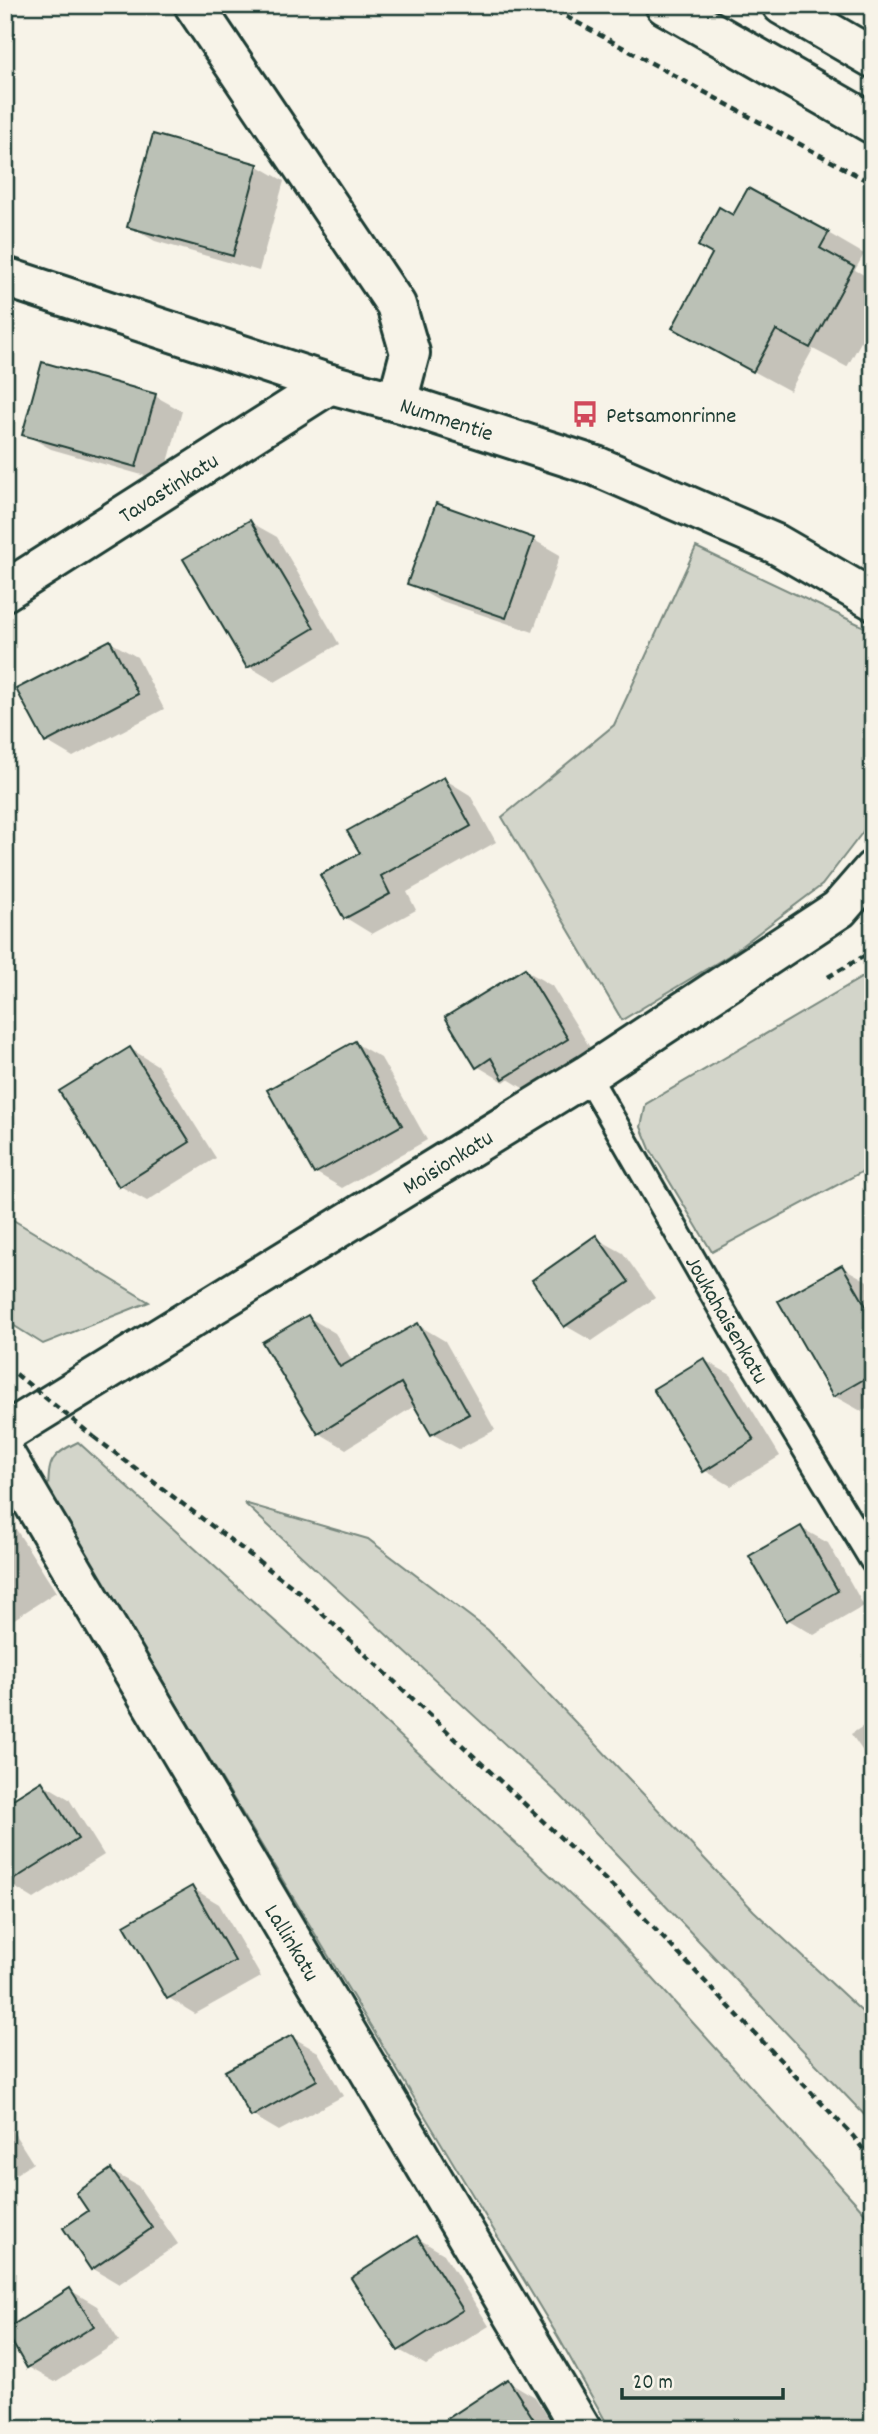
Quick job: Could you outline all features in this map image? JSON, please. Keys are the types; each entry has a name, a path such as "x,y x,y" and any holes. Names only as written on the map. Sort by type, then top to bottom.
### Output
{"street":[{"path":"194,5 396,306 410,353 397,401"},
{"path":"665,5 873,124"},
{"path":"782,5 873,58"},
{"name":"Nummentie","path":"5,277 330,384 397,401 596,466 776,544 873,600"},
{"name":"Tavastinkatu","path":"5,591 330,384"},
{"name":"Moisionkatu","path":"5,1433 587,1075 839,909 873,870"},
{"name":"Lallinkatu","path":"5,1455 580,2429"}],"lane":[{"name":"Joukahaisenkatu","path":"587,1075 734,1331 873,1561"}],"path":[{"path":"545,5 873,184"},
{"path":"16,1374 94,1437 298,1591 630,1903 853,2136 873,2162"}],"shaded area":[{"path":"696,547 873,631 873,814 862,833 822,885 728,956 622,1020 502,817 614,725"},
{"path":"873,971 873,1166 712,1252 650,1149 641,1127 646,1104"},
{"path":"5,1215 149,1302 43,1344 5,1320"},
{"path":"78,1442 610,1931 873,2222 873,2429 610,2429 560,2340 48,1491 52,1460 61,1451"},
{"path":"244,1503 368,1539 488,1630 754,1911 873,2022 873,2124 561,1796"}],"building":[{"path":"153,134 258,164 233,256 127,227"},
{"path":"748,188 829,232 820,248 854,267 810,348 776,330 753,372 672,328 712,254 698,246 719,207 733,215"},
{"path":"42,362 156,394 136,467 22,435"},
{"path":"436,503 534,538 506,618 407,584"},
{"path":"250,520 314,628 247,668 183,559"},
{"path":"110,640 138,694 45,743 16,689"},
{"path":"444,777 471,826 381,876 390,894 344,919 320,875 360,853 347,831"},
{"path":"525,968 568,1039 503,1079 491,1058 476,1068 445,1017"},
{"path":"355,1041 402,1125 314,1174 267,1090"},
{"path":"130,1047 190,1142 119,1187 59,1091"},
{"path":"596,1235 629,1282 564,1327 532,1280"},
{"path":"842,1265 873,1318 873,1374 833,1397 778,1301"},
{"path":"308,1315 340,1367 418,1323 469,1414 431,1435 401,1383 318,1434 262,1342"},
{"path":"704,1358 754,1440 703,1472 653,1389"},
{"path":"801,1526 838,1591 786,1621 749,1556"},
{"path":"42,1781 78,1839 5,1885 5,1804"},
{"path":"192,1886 235,1961 167,1999 124,1925"},
{"path":"292,2035 317,2080 251,2117 225,2071"},
{"path":"111,2169 152,2228 91,2270 63,2228 88,2211 76,2193"},
{"path":"417,2236 463,2310 398,2351 351,2278"},
{"path":"70,2288 94,2326 27,2368 5,2330"},
{"path":"508,2379 540,2429 432,2429"}],"place":[{"name":"Petsamonrinne","path":"585,414"}]}
